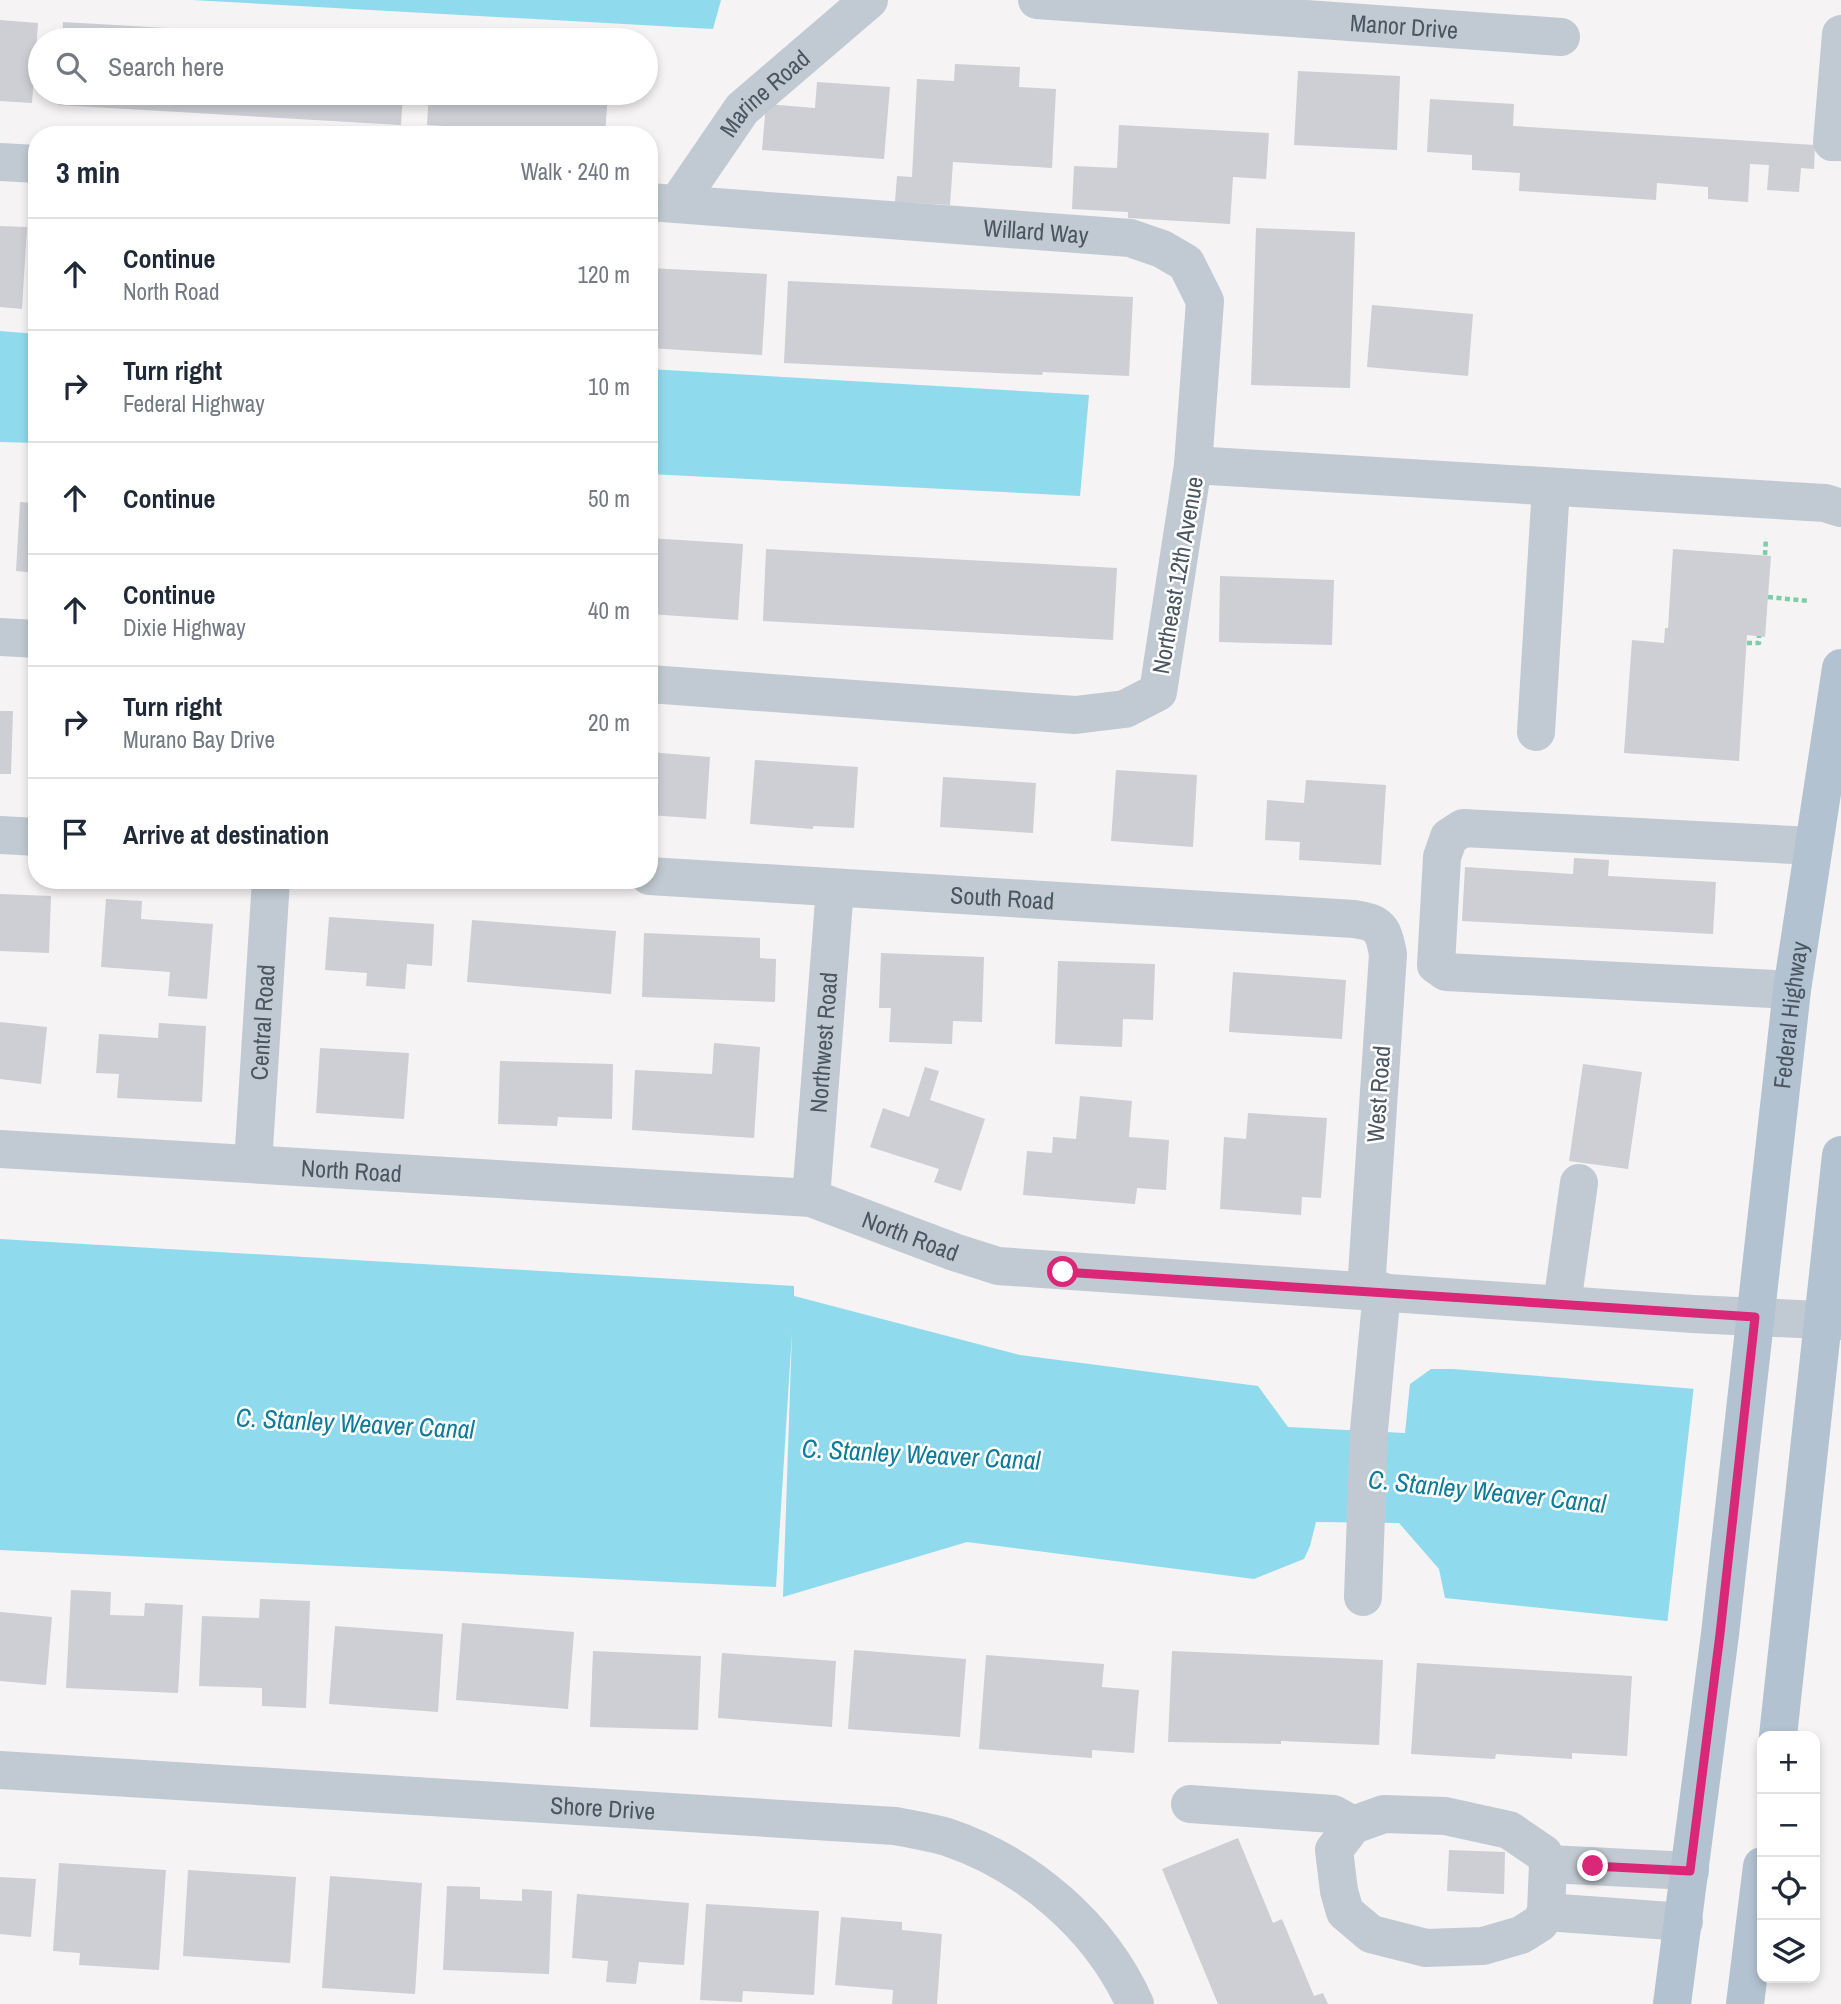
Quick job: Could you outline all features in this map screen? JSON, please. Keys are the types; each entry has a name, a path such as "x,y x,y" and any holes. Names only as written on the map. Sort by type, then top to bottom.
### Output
{"main road":[{"name":"Federal Highway","path":"1672,2004 1720,1634 1792,990 1841,668"},
{"path":"1779,1731 1818,1373 1832,1320 1840,1176"},
{"path":"1745,2004 1757,1907"}],"street":[{"name":"Marine Road","path":"663,203 742,110 869,0"},
{"name":"Manor Drive","path":"1037,0 1561,37"},
{"path":"1841,34 1832,142 1841,142"},
{"path":"0,162 28,164"},
{"name":"Willard Way","path":"663,203 1130,238 1156,248 1186,263 1205,301 1193,465"},
{"name":"Northeast 12th Avenue","path":"658,685 1075,715 1125,709 1158,692 1193,465 1825,503 1841,508"},
{"path":"1536,732 1551,486"},
{"path":"0,637 28,639"},
{"path":"1792,990 1446,972 1436,965 1442,857 1449,837 1463,828 1813,846"},
{"path":"0,835 28,837"},
{"name":"South Road","path":"658,877 1354,919"},
{"name":"Northwest Road","path":"811,1198 835,888"},
{"name":"Central Road","path":"253,1164 270,889"},
{"name":"West Road","path":"1354,919 1373,922 1384,933 1388,954 1363,1597"},
{"name":"North Road","path":"0,1149 811,1198 998,1266 1832,1320"},
{"path":"1562,1304 1579,1183"},
{"name":"Shore Drive","path":"0,1770 894,1825 946,1837 995,1858 1040,1886 1097,1942 1127,1986 1135,2004"},
{"path":"1190,1804 1334,1814 1353,1825"},
{"path":"1684,1922 1543,1917 1521,1935 1483,1946 1426,1948 1371,1934 1345,1912 1339,1891 1334,1850 1353,1825 1384,1814 1445,1816 1509,1830 1546,1859 1690,1871"},
{"path":"1543,1917 1546,1859"}],"path":[{"path":"1765,555 1766,538"},
{"path":"1768,597 1809,601"},
{"path":"1746,643 1759,643 1759,636"}],"water":[{"path":"192,0 721,0 713,29"},
{"path":"0,331 28,333 28,443 0,442"},
{"path":"658,370 1089,395 1080,496 658,474"},
{"name":"C. Stanley Weaver Canal","path":"0,1239 794,1286 794,1296 1020,1355 1258,1386 1288,1427 1405,1433 1410,1384 1431,1369 1841,1401 1841,1639 1445,1598 1439,1569 1399,1523 1316,1522 1304,1559 1254,1579 967,1542 783,1597 792,1332 776,1587 0,1550"}],"pier":[{"path":"1694,1385 1841,1397 1841,1642 1667,1625"}],"building":[{"path":"0,20 38,23 38,28 28,28 28,103 0,101"},
{"path":"63,22 166,28 63,28"},
{"path":"955,64 1020,67 1019,87 1056,89 1052,168 953,162 950,205 895,202 897,176 912,177 917,79 954,81"},
{"path":"1298,71 1400,76 1397,150 1294,145"},
{"path":"817,82 890,87 884,159 762,150 766,104 815,108"},
{"path":"1430,99 1514,104 1513,126 1815,145 1814,169 1801,168 1799,192 1767,190 1769,165 1750,164 1748,202 1708,199 1708,187 1657,183 1656,200 1519,191 1520,173 1472,170 1472,155 1427,152"},
{"path":"58,105 402,105 401,125"},
{"path":"428,105 607,105 606,126 427,125"},
{"path":"1119,125 1269,133 1266,179 1233,177 1230,224 1128,218 1128,212 1072,209 1074,166 1117,168"},
{"path":"0,226 27,227 22,309 0,307"},
{"path":"1256,228 1355,232 1350,388 1251,385"},
{"path":"658,268 767,274 762,355 658,349"},
{"path":"788,281 1133,297 1129,376 1043,372 1042,375 784,363"},
{"path":"1372,305 1473,314 1468,376 1367,367"},
{"path":"20,502 28,502 28,572 16,571"},
{"path":"658,539 743,544 738,620 658,615"},
{"path":"766,549 1117,568 1113,640 763,621"},
{"path":"1673,549 1771,556 1765,637 1747,635 1739,761 1624,753 1632,640 1664,643 1665,628 1668,628"},
{"path":"1220,576 1334,580 1332,645 1219,642"},
{"path":"0,711 13,711 11,774 0,774"},
{"path":"658,753 710,757 706,819 658,816"},
{"path":"755,760 858,767 854,828 813,826 813,829 750,824"},
{"path":"1116,770 1197,775 1193,847 1111,841"},
{"path":"943,777 1036,783 1033,833 940,827"},
{"path":"1306,780 1386,785 1381,865 1299,860 1300,842 1265,840 1267,800 1304,803"},
{"path":"1574,858 1609,860 1608,876 1716,882 1713,934 1462,921 1465,867 1573,874"},
{"path":"0,894 51,896 49,953 0,951"},
{"path":"106,899 142,901 141,919 213,924 207,999 168,996 170,972 101,967"},
{"path":"329,917 434,924 432,966 407,964 405,989 366,986 367,973 325,970"},
{"path":"472,920 616,931 611,994 467,982"},
{"path":"644,933 760,938 760,958 776,959 775,1002 642,997"},
{"path":"881,953 984,957 982,1022 953,1021 952,1044 889,1042 891,1008 879,1008"},
{"path":"1058,961 1155,964 1153,1020 1123,1019 1122,1047 1055,1044"},
{"path":"1233,972 1346,980 1342,1039 1229,1032"},
{"path":"0,1022 47,1027 41,1084 0,1079"},
{"path":"159,1023 206,1026 202,1102 117,1098 119,1074 96,1073 99,1034 158,1038"},
{"path":"714,1043 760,1047 754,1138 632,1130 635,1070 712,1074"},
{"path":"320,1048 409,1053 404,1119 316,1113"},
{"path":"500,1061 613,1064 612,1119 558,1117 557,1126 498,1124"},
{"path":"1583,1064 1642,1072 1628,1169 1569,1161"},
{"path":"925,1067 939,1071 930,1100 985,1119 961,1191 934,1182 939,1169 870,1147 883,1108 909,1117"},
{"path":"1080,1096 1132,1101 1129,1137 1169,1140 1166,1190 1137,1188 1135,1204 1023,1195 1027,1151 1052,1153 1053,1137 1076,1139"},
{"path":"1248,1113 1327,1118 1321,1198 1302,1197 1301,1215 1220,1209 1224,1137 1246,1139"},
{"path":"71,1590 111,1592 110,1615 144,1616 145,1603 183,1605 178,1693 66,1688"},
{"path":"260,1599 310,1601 306,1708 262,1706 262,1688 199,1686 202,1616 259,1618"},
{"path":"0,1612 52,1617 46,1685 0,1681"},
{"path":"462,1623 574,1632 568,1709 456,1700"},
{"path":"335,1626 443,1634 438,1712 329,1704"},
{"path":"854,1650 966,1659 960,1737 848,1729"},
{"path":"593,1651 701,1656 698,1730 590,1727"},
{"path":"1172,1651 1383,1660 1379,1745 1281,1741 1281,1744 1168,1742"},
{"path":"722,1653 836,1661 832,1727 718,1718"},
{"path":"986,1655 1104,1664 1102,1687 1139,1690 1134,1753 1092,1750 1092,1758 979,1749"},
{"path":"1417,1663 1632,1676 1627,1756 1572,1753 1572,1759 1496,1754 1495,1759 1411,1754"},
{"path":"1238,1838 1273,1923 1282,1919 1314,1996 1323,1993 1328,2004 1218,2004 1162,1869"},
{"path":"1449,1850 1505,1852 1504,1894 1447,1891"},
{"path":"59,1863 166,1870 159,1970 79,1965 80,1953 53,1951"},
{"path":"188,1870 296,1877 290,1963 183,1956"},
{"path":"330,1876 422,1883 415,1994 322,1988"},
{"path":"0,1877 36,1879 31,1937 0,1934"},
{"path":"447,1886 480,1887 480,1899 522,1901 522,1889 552,1891 549,1974 443,1970"},
{"path":"577,1894 689,1903 684,1965 639,1962 636,1984 606,1982 608,1961 572,1958"},
{"path":"706,1904 819,1911 814,1995 743,1991 742,2002 700,2000"},
{"path":"841,1917 902,1922 902,1930 942,1934 937,2004 892,2004 893,1990 835,1985"}],"route":[{"path":"1063,1272 1755,1317 1720,1634 1690,1871 1593,1866"}]}
